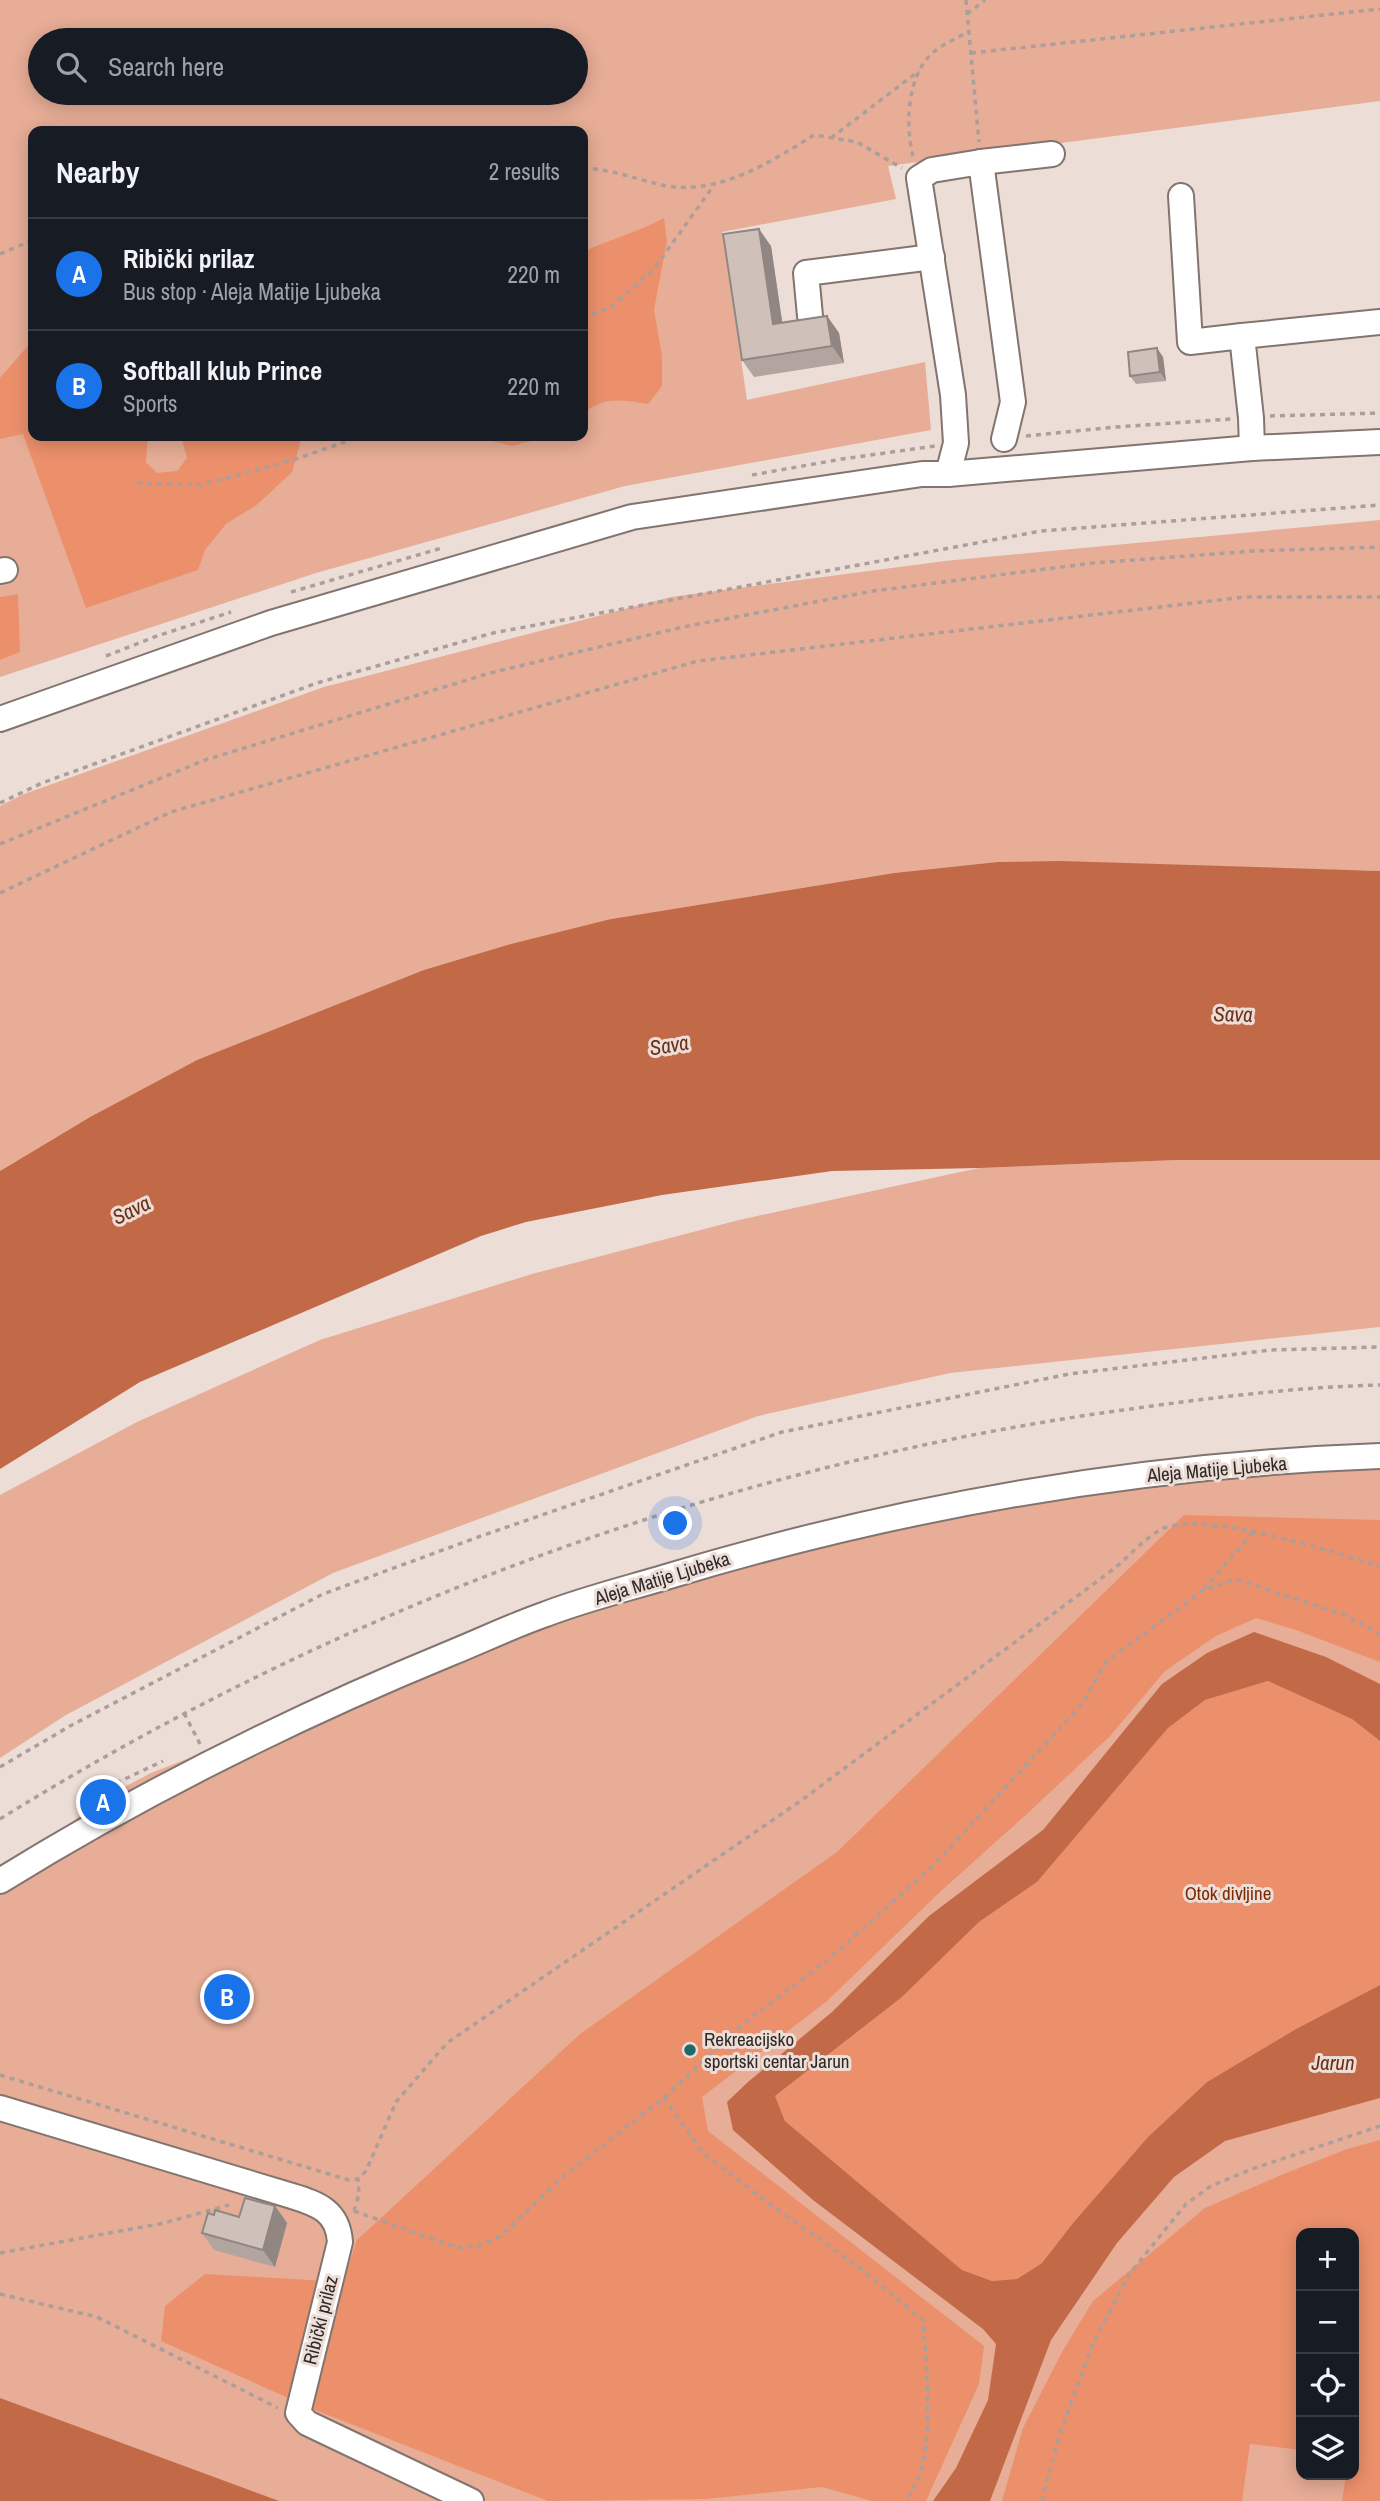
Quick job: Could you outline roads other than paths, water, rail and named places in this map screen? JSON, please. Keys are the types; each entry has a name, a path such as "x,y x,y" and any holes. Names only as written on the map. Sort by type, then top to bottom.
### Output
{"street":[{"path":"948,474 956,443 953,395 919,178 932,170 1052,154"},
{"path":"981,162 1013,402 1004,439"},
{"path":"1181,196 1190,342 1380,322"},
{"path":"810,316 806,273 932,257"},
{"path":"1242,337 1252,448"},
{"path":"0,719 271,623 632,517 922,474 1252,448 1380,442"},
{"name":"Aleja Matije Ljubeka","path":"0,1881 136,1800 209,1762 358,1691 548,1613 758,1549 929,1510 1054,1487 1186,1470 1380,1456"},
{"name":"Ribički prilaz","path":"0,2108 316,2204 346,2219 298,2413 307,2423 471,2501"}],"water":[{"name":"Sava","path":"1061,861 1380,871 1380,1160 1177,1160 832,1171 662,1195 526,1222 481,1236 140,1382 0,1469 0,1171 90,1117 197,1060 424,970 511,944 611,919 894,873 997,862"},
{"name":"Jarun","path":"1254,1632 1326,1657 1380,1684 1380,1741 1352,1719 1268,1681 1205,1700 1168,1728 1037,1882 979,1922 902,1997 775,2096 785,2121 962,2270 992,2281 1017,2279 1042,2263 1148,2137 1207,2082 1296,2029 1380,1985 1380,2098 1225,2141 1174,2177 1117,2243 1051,2340 990,2501 933,2501 956,2468 988,2400 996,2344 983,2329 813,2200 733,2130 727,2102 832,2012 929,1916 1043,1830 1162,1684 1207,1653"},
{"path":"0,2398 279,2501 0,2501"}],"place":[{"name":"Ribički prilaz","path":"103,1802"},
{"name":"Softball klub Prince","path":"227,1997"},
{"name":"Rekreacijsko sportski centar Jarun","path":"690,2050"}],"park label":[{"name":"Otok divljine","path":"1228,1893"}]}
